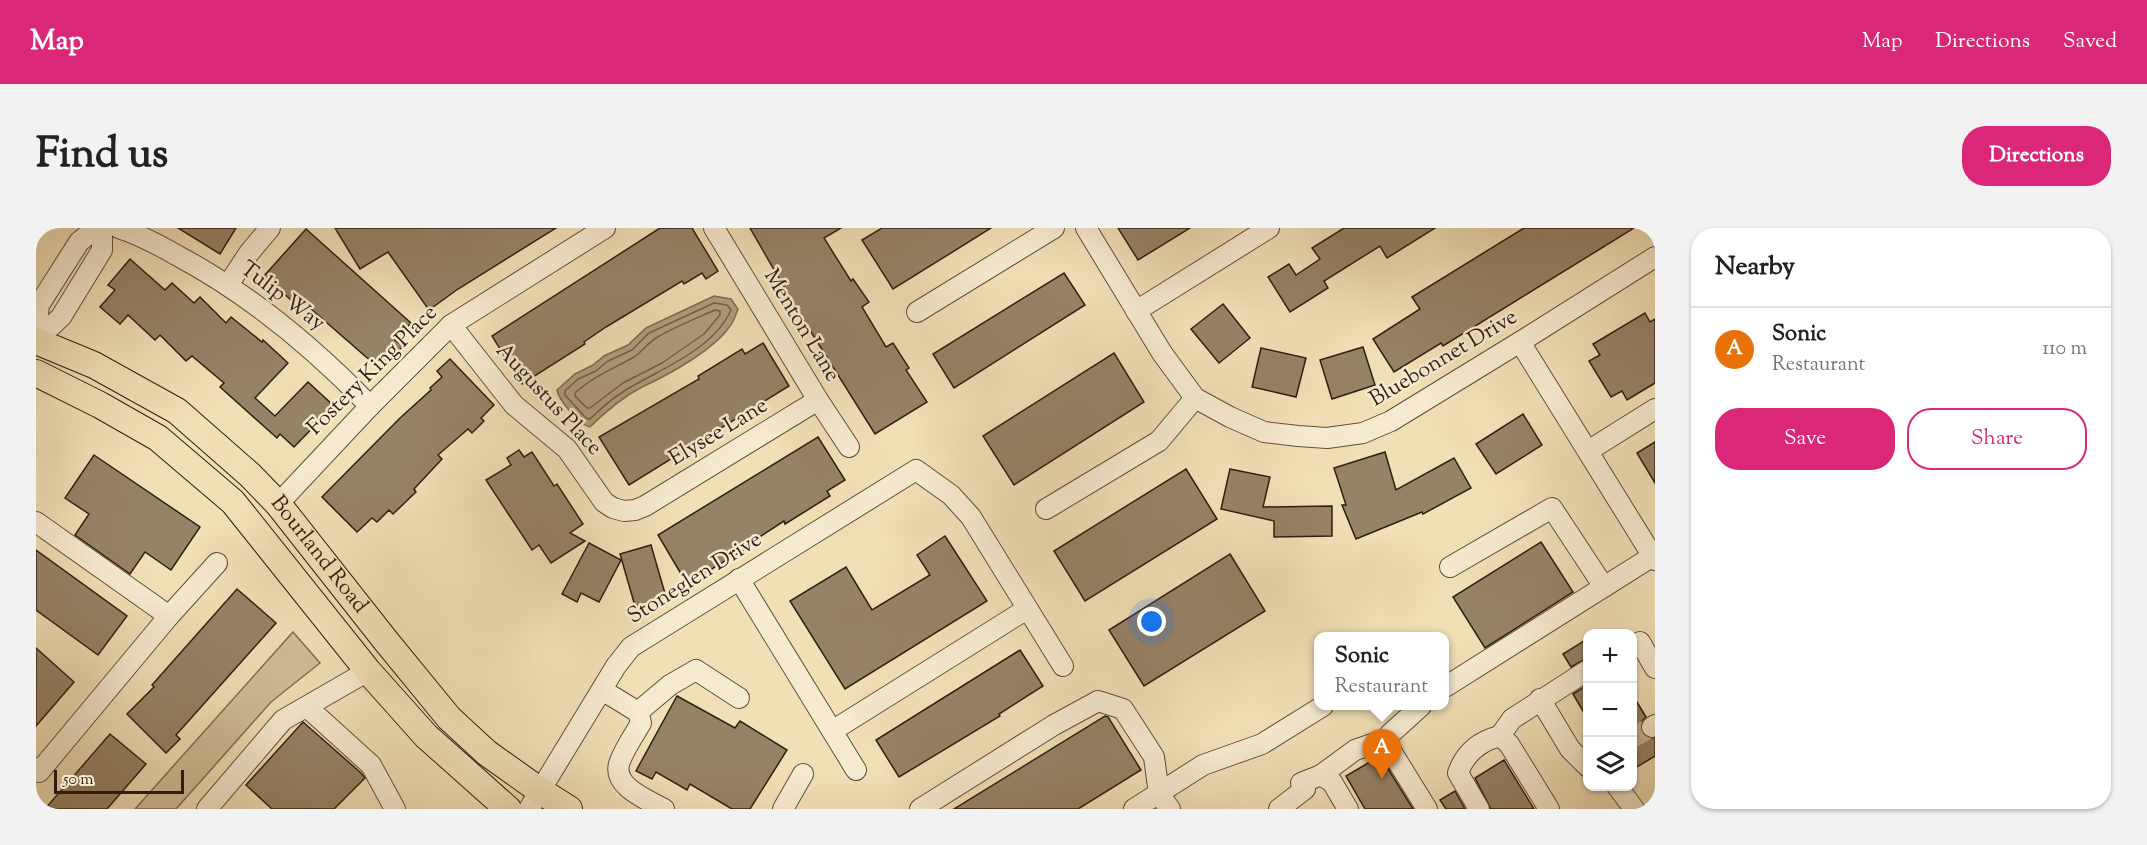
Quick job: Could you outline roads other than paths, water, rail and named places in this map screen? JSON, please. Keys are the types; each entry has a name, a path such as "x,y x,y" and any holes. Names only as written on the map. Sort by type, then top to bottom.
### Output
{"main road":[{"name":"Bourland Road","path":"36,341 94,365 177,411 250,475 278,504 449,718 534,800 570,809"},
{"name":"Bourland Road","path":"36,373 100,405 158,438 233,502 368,671 426,736 508,809"}],"street":[{"path":"36,333 39,305 79,242 96,228"},
{"path":"36,341 61,317 102,250 102,228"},
{"name":"Tulip Way","path":"120,228 163,248 255,303 307,345 370,406"},
{"path":"228,285 249,253 270,228"},
{"name":"Fostery King Place","path":"278,504 370,406 451,325 605,228"},
{"name":"Menton Lane","path":"714,228 849,447"},
{"path":"917,312 1054,228"},
{"name":"Bluebonnet Drive","path":"1086,228 1162,353 1196,398 1264,432 1327,438 1363,433 1391,421 1655,257"},
{"path":"1136,311 1269,228"},
{"name":"Augustus Place","path":"451,325 514,405 567,449 604,502 624,511 645,506"},
{"path":"1449,684 1654,558 1520,342"},
{"path":"1046,509 1159,441 1196,398"},
{"name":"Elysee Lane","path":"645,506 818,400"},
{"path":"1588,451 1655,409"},
{"name":"Stoneglen Drive","path":"534,800 616,666 631,647 916,470 951,495 971,517 1027,609"},
{"path":"1450,567 1552,508 1604,587"},
{"path":"36,522 170,616"},
{"path":"37,772 217,563"},
{"path":"739,579 856,770"},
{"path":"832,731 1027,609 1063,666"},
{"path":"1642,642 1655,668"},
{"path":"638,712 670,685 696,670 740,698"},
{"path":"207,809 283,720 368,671"},
{"path":"1479,809 1458,773 1471,751 1487,739 1500,736 1512,719 1583,672"},
{"path":"602,690 638,712 641,723 619,763 620,775 629,789 664,809"},
{"path":"1540,699 1570,749 1583,761"},
{"path":"920,809 1054,725 1098,701 1123,709 1154,758 1165,801"},
{"path":"307,707 371,765 392,808"},
{"path":"1134,809 1165,801 1203,765 1262,744 1315,710"},
{"path":"1388,746 1390,734 1416,710"},
{"path":"1500,736 1509,744 1550,809"},
{"path":"1279,809 1303,786 1355,750 1378,741 1388,746 1427,809"},
{"path":"783,809 802,774"},
{"path":"1321,775 1332,782 1348,809"},
{"path":"1621,791 1634,809"}],"water":[{"path":"714,296 731,299 738,309 733,322 723,335 702,353 628,395 590,427 581,422 566,406 557,390 575,374 593,365 604,356 628,345 646,328"}],"tunnel":[{"path":"1634,737 1652,727"}],"place":[{"name":"Sonic","path":"1382,779"}]}
